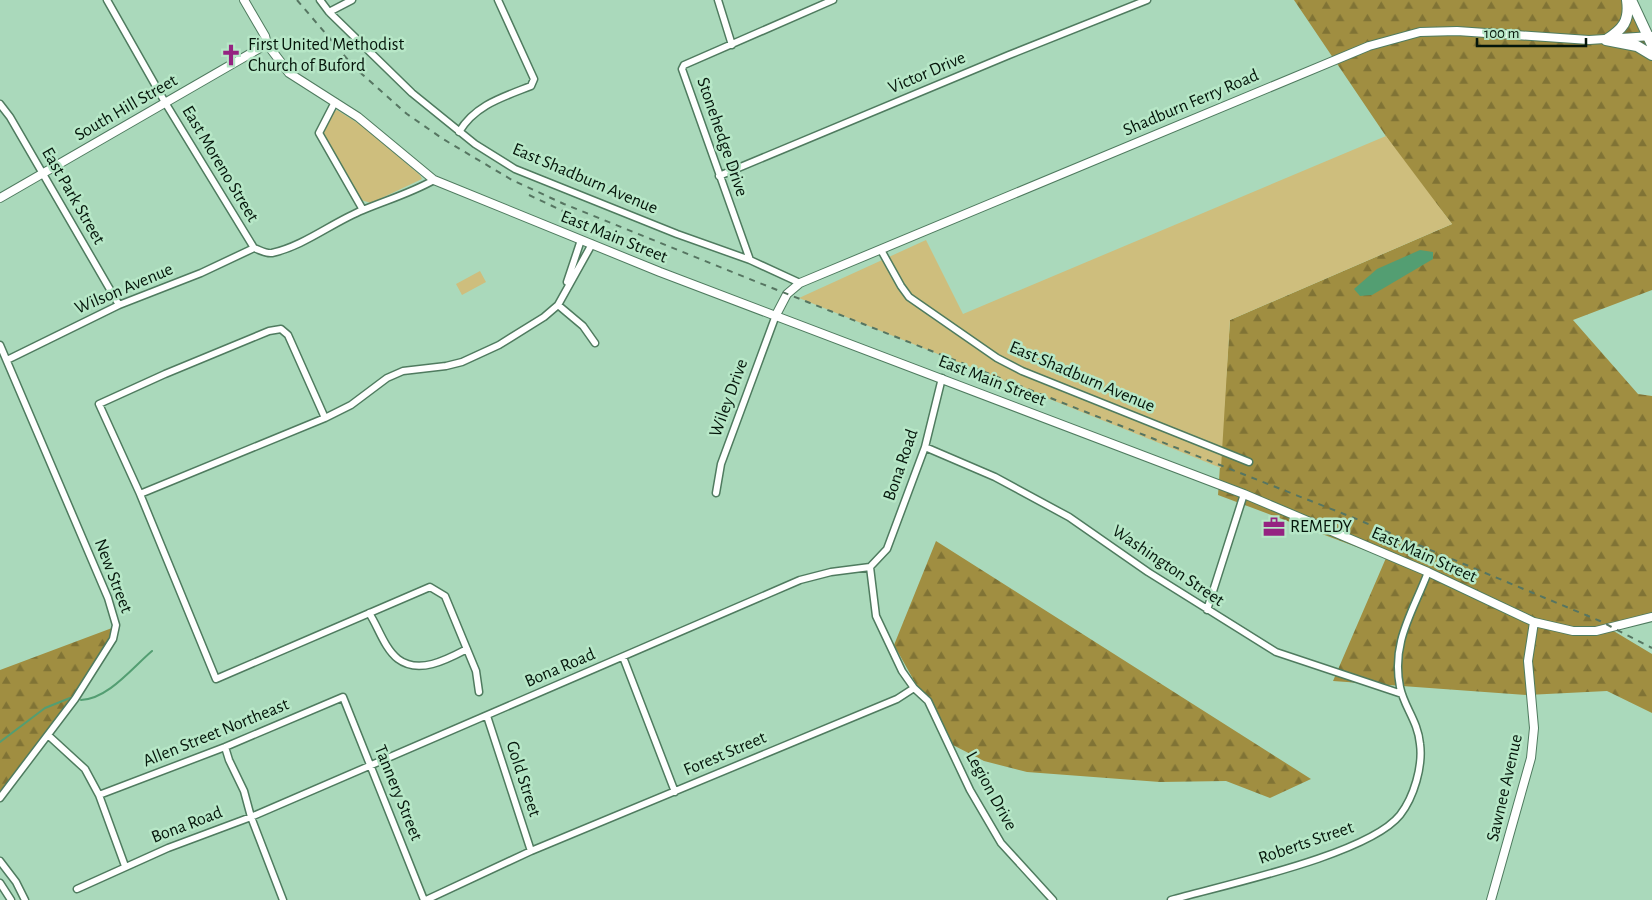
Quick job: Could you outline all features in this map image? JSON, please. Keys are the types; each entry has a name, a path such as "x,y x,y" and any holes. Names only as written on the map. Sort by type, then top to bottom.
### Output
{"main road":[{"path":"1606,40 1625,25 1628,16 1627,0"},
{"path":"1631,0 1651,40"},
{"path":"1606,40 1637,46 1652,55"}],"street":[{"name":"East Moreno Street","path":"107,0 166,104 254,248 267,253 273,253 298,243 363,210"},
{"name":"East Main Street","path":"244,0 265,36 267,44 289,73 358,117 434,180 581,240 1244,494 1428,572 1534,622 1574,631 1596,631 1652,617"},
{"name":"East Shadburn Avenue","path":"320,0 329,12 412,93 459,132 515,169 677,234 750,260 800,283"},
{"path":"329,12 352,0"},
{"path":"718,0 732,45"},
{"name":"Stonehedge Drive","path":"750,260 682,69 684,65 833,0"},
{"name":"Victor Drive","path":"719,176 1009,55 1147,0"},
{"path":"459,132 467,118 480,108 531,86 534,79 500,1"},
{"name":"Shadburn Ferry Road","path":"776,315 787,294 800,283 1175,125 1369,46 1420,32 1457,31 1606,40 1651,40"},
{"name":"South Hill Street","path":"0,198 166,104 267,44"},
{"path":"335,102 319,133 363,210 400,197 434,180"},
{"name":"East Park Street","path":"0,104 43,173 119,305"},
{"path":"565,290 581,240"},
{"path":"140,494 351,406 387,378 403,371 446,366 462,362 491,349 544,317 558,305 592,244"},
{"name":"Wilson Avenue","path":"7,360 119,305 201,273 254,248"},
{"name":"East Shadburn Avenue","path":"881,250 900,286 910,297 997,358 1031,375 1249,462"},
{"path":"558,305 582,326 595,343"},
{"name":"Wiley Drive","path":"716,493 721,464 776,315"},
{"path":"325,418 288,335 281,330 268,331 99,404 140,494 216,679 430,587 444,596 476,671 479,692"},
{"name":"New Street","path":"0,345 108,598 116,625 113,640 48,736 0,798"},
{"name":"Bona Road","path":"76,889 125,866 251,817 371,766 800,580 831,572 870,567 887,549 924,447 942,378"},
{"name":"Washington Street","path":"924,447 995,477 1069,517 1207,610 1276,652 1402,694"},
{"path":"1207,610 1244,494"},
{"path":"870,567 876,616 902,671 914,688"},
{"name":"Roberts Street","path":"1171,900 1352,847 1384,829 1400,816 1415,784 1421,745 1416,723 1402,694 1398,666 1400,639 1428,572"},
{"path":"369,612 387,646 398,659 414,664 432,665 467,649"},
{"name":"Sawnee Avenue","path":"1491,900 1531,758 1534,728 1528,661 1534,622"},
{"path":"623,657 674,792"},
{"name":"Forest Street","path":"425,900 531,851 897,700 914,688"},
{"name":"Legion Drive","path":"914,688 928,701 970,790 1001,843 1053,900"},
{"name":"Allen Street Northeast","path":"99,795 225,747 343,697"},
{"name":"Tannery Street","path":"343,697 425,900"},
{"name":"Gold Street","path":"487,716 531,851"},
{"path":"48,736 85,769 99,795 125,866"},
{"path":"225,747 244,791 251,817 283,900"},
{"path":"0,861 16,882 25,900"},
{"path":"0,883 11,900"}],"green space":[{"path":"1294,0 1631,0 1652,47 1652,290 1573,320 1638,394 1652,396 1652,619 1612,630 1652,654 1652,713 1607,691 1527,695 1333,681 1386,558 1218,495 1230,320 1452,224 1402,160"},
{"path":"936,541 1311,779 1270,798 1226,781 1160,782 1027,772 984,761 949,743 894,645"},
{"path":"112,628 110,648 0,798 0,670"}],"shaded area":[{"path":"337,110 364,127 420,175 422,179 371,203 361,200 322,132 332,113"},
{"path":"1386,136 1452,224 1230,320 1221,468 799,298 926,240 963,314"},
{"path":"1420,250 1433,252 1433,259 1372,295 1360,296 1354,289 1377,269"},
{"path":"480,271 486,282 462,295 456,284"}],"waterway":[{"path":"81,700 91,698 110,689 152,651"},
{"path":"0,742 45,708 70,698"}],"railway":[{"path":"297,0 355,68 407,114 443,139 512,180 564,204 757,282 1354,518 1600,621 1652,648"},
{"path":"529,195 565,212"}],"place":[{"name":"First United Methodist Church of Buford","path":"231,55"},
{"name":"REMEDY","path":"1274,527"}]}
